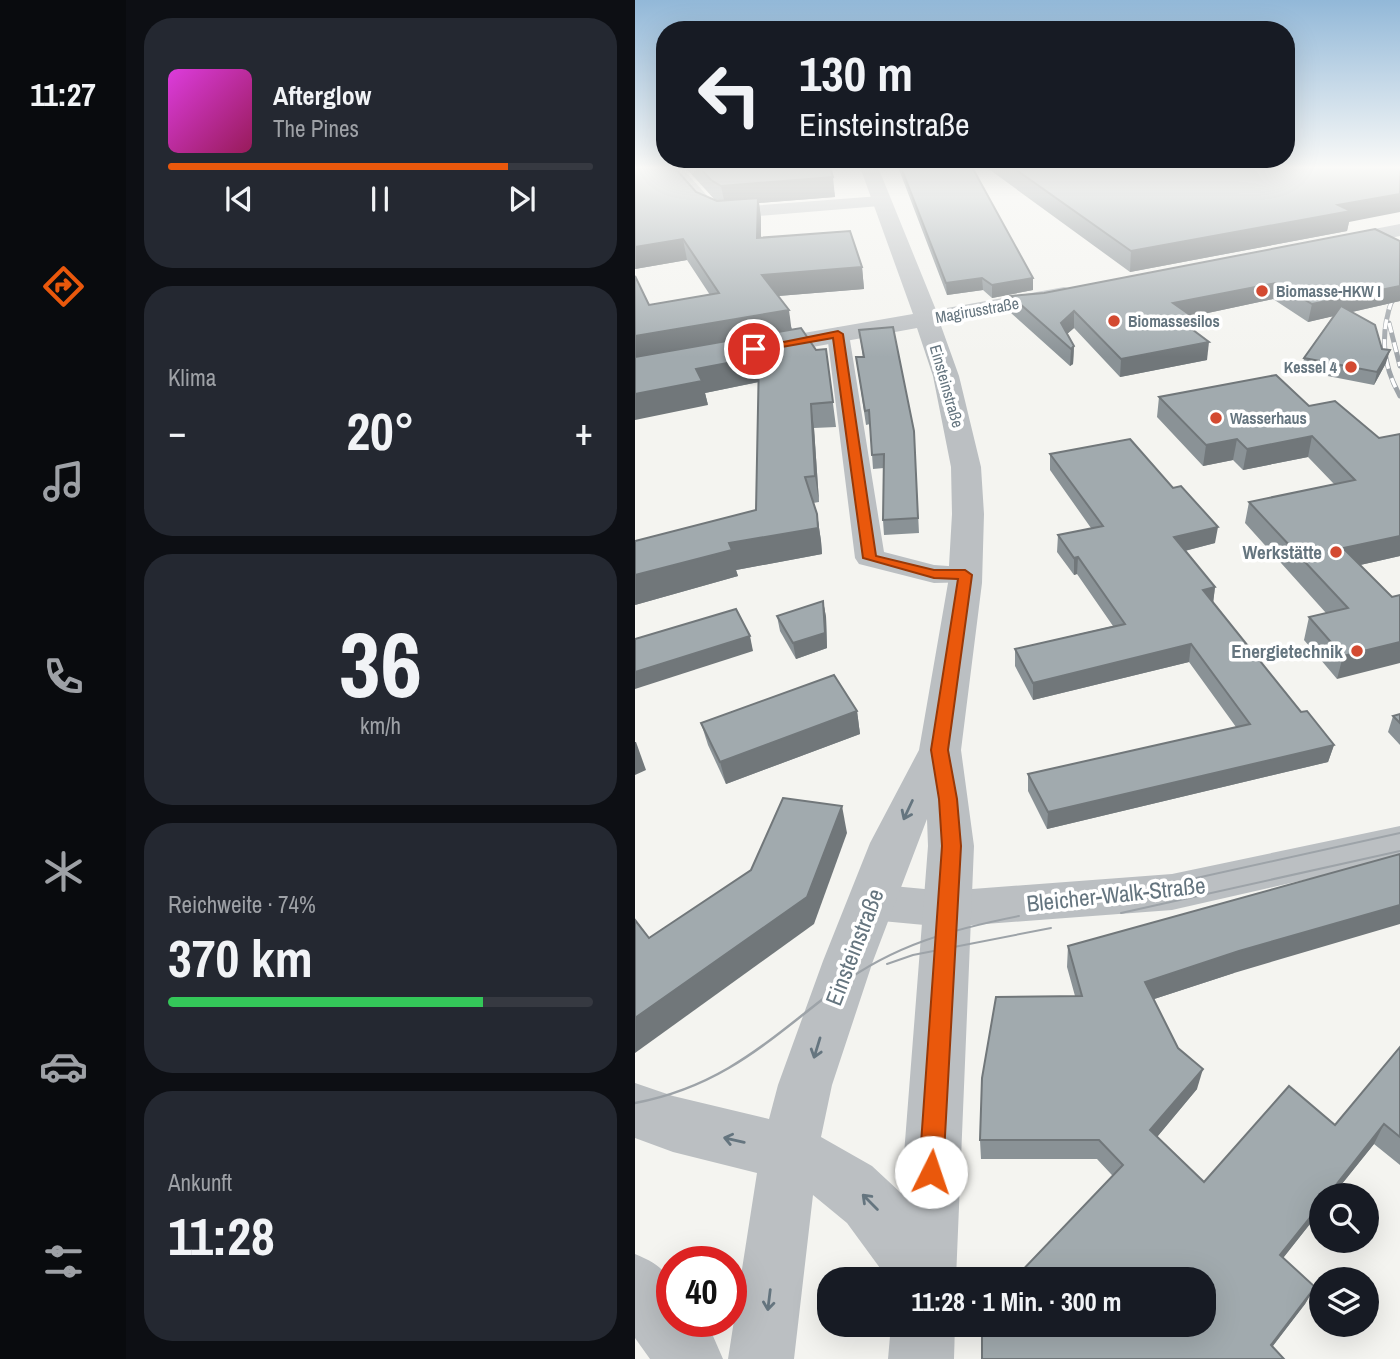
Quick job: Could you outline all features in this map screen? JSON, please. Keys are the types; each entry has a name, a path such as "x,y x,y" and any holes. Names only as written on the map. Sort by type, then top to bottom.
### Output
{"street":[{"name":"Einsteinstraße","path":"892,230 927,319 946,376 962,440 968,514 965,575 940,750 948,799 951,846 923,1267"},
{"path":"1307,248 1398,230"},
{"name":"Magirusstraße","path":"728,354 1092,289"},
{"path":"838,334 869,558 934,574 965,575"},
{"name":"Einsteinstraße","path":"761,1359 789,1153 822,1033 898,832 940,750"},
{"name":"Bleicher-Walk-Straße","path":"871,902 946,909 1172,892 1400,842"},
{"path":"650,1125 789,1153 839,1177 862,1194 885,1218 915,1267"},
{"path":"635,1285 690,1359"},
{"path":"921,1359 922,1337"}],"building":[{"path":"635,230 757,230 757,238 850,231 862,267 762,275 789,310 635,336 635,276 649,305 719,293 683,239 635,247"},
{"path":"926,230 1007,230 1033,278 992,285 982,278 946,283"},
{"path":"1102,230 1244,230 1131,251"},
{"path":"1368,230 1378,230 1400,241 1400,286 1312,304 1276,283 1173,303 1190,315 1177,318 1209,342 1121,359 1074,311 1061,323 1074,346 1071,349 1011,296 1044,293"},
{"path":"1341,306 1375,325 1382,349 1390,350 1377,372 1304,358"},
{"path":"893,327 914,431 918,518 883,520 884,454 872,455 869,410 865,411 856,357 864,357 859,330"},
{"path":"801,328 816,350 826,349 833,402 811,404 815,476 805,477 817,514 818,528 729,543 732,550 635,575 635,541 756,510 759,357 696,369 702,381 635,394 635,357"},
{"path":"1276,375 1309,406 1335,401 1379,438 1400,434 1400,536 1343,548 1392,597 1400,595 1400,642 1343,656 1309,617 1348,608 1249,502 1355,480 1312,436 1247,449 1237,439 1206,445 1159,397"},
{"path":"1130,439 1173,488 1181,486 1218,527 1174,537 1215,587 1203,590 1301,712 1307,711 1334,745 1048,812 1028,774 1250,724 1191,644 1033,683 1015,649 1125,624 1078,557 1074,558 1058,535 1103,526 1050,454"},
{"path":"823,601 825,633 793,643 777,616"},
{"path":"736,609 750,636 635,672 635,639"},
{"path":"834,675 857,711 720,762 701,723"},
{"path":"1400,714 1400,723 1393,716"},
{"path":"783,798 842,806 807,897 635,1018 635,920 649,938 751,870"},
{"path":"1400,854 1400,905 1239,951 1145,982 1178,1048 1203,1069 1150,1130 1204,1182 1289,1086 1335,1125 1400,1047 1400,1137 1384,1124 1337,1183 1309,1183 1309,1219 1280,1255 1309,1282 1309,1295 1271,1345 1284,1359 982,1359 982,1337 1216,1337 1216,1267 1025,1267 1123,1165 1099,1140 980,1140 982,1078 996,997 1082,996 1068,946"}],"tram line":[{"path":"1115,896 1400,833"},
{"path":"1121,913 1400,851"},
{"path":"839,986 881,960 925,940 1019,916"},
{"path":"887,964 913,955 1051,928"},
{"path":"635,1103 695,1085 721,1072 769,1041 841,985"}],"railway":[{"path":"1392,302 1400,284"},
{"path":"1392,300 1386,325 1385,349 1389,372 1400,396"},
{"path":"1389,323 1400,366"}],"place":[{"name":"Biomasse-HKW I","path":"1262,291"},
{"name":"Biomassesilos","path":"1114,321"},
{"name":"Kessel 4","path":"1351,367"},
{"name":"Wasserhaus","path":"1216,418"},
{"name":"Werkstätte","path":"1336,552"},
{"name":"Energietechnik","path":"1357,651"}],"route":[{"path":"754,349 838,334 869,558 934,574 965,575 940,750 948,799 951,846 931,1172"}]}
